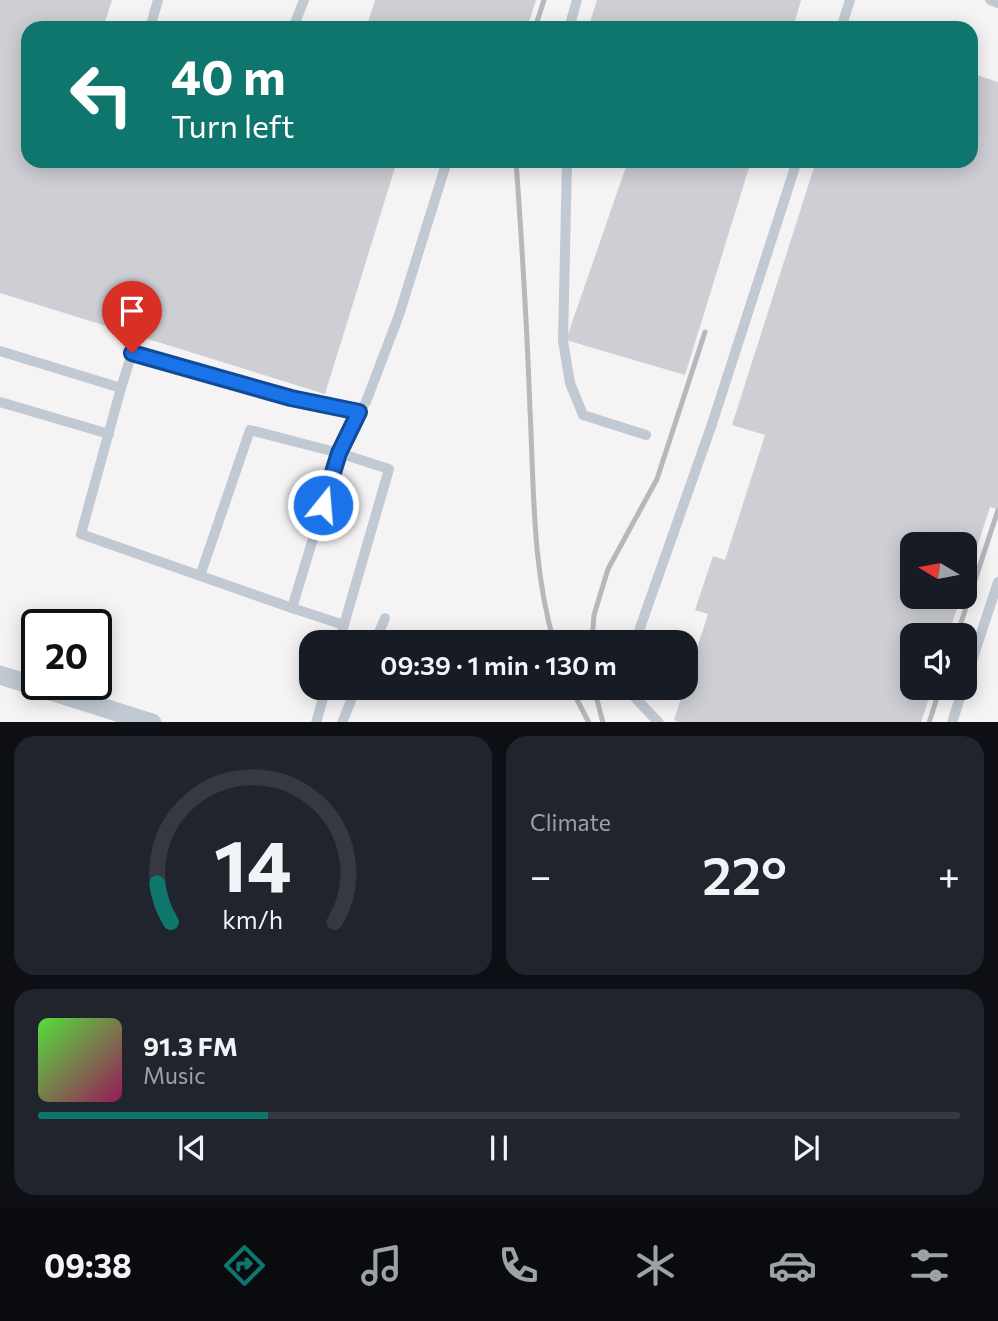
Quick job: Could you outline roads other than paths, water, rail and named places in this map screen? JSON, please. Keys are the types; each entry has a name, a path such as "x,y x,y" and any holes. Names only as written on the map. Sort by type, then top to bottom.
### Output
{"street":[{"path":"0,675 149,722"}],"lane":[{"path":"152,21 158,0"},
{"path":"296,21 304,0"},
{"path":"571,21 577,0"},
{"path":"843,21 850,0"},
{"path":"990,0 998,2"},
{"path":"292,608 339,453 366,402 399,315 445,168"},
{"path":"567,168 564,341 570,383 583,415 646,435"},
{"path":"639,630 712,424 795,168"},
{"path":"0,351 121,388"},
{"path":"344,625 80,534 132,353 291,398 359,412"},
{"path":"0,402 109,434"},
{"path":"200,576 250,430 389,469 343,630"},
{"path":"977,646 998,582"},
{"path":"380,630 385,618"},
{"path":"316,722 323,700"},
{"path":"342,722 351,700"},
{"path":"637,700 658,722"},
{"path":"952,722 959,700"}],"railway":[{"path":"537,21 544,0"},
{"path":"516,168 535,527 551,630"},
{"path":"593,630 594,615 608,569 657,479 705,332"},
{"path":"961,623 998,510"},
{"path":"577,700 588,722"},
{"path":"597,700 603,722"},
{"path":"929,722 936,700"}]}
